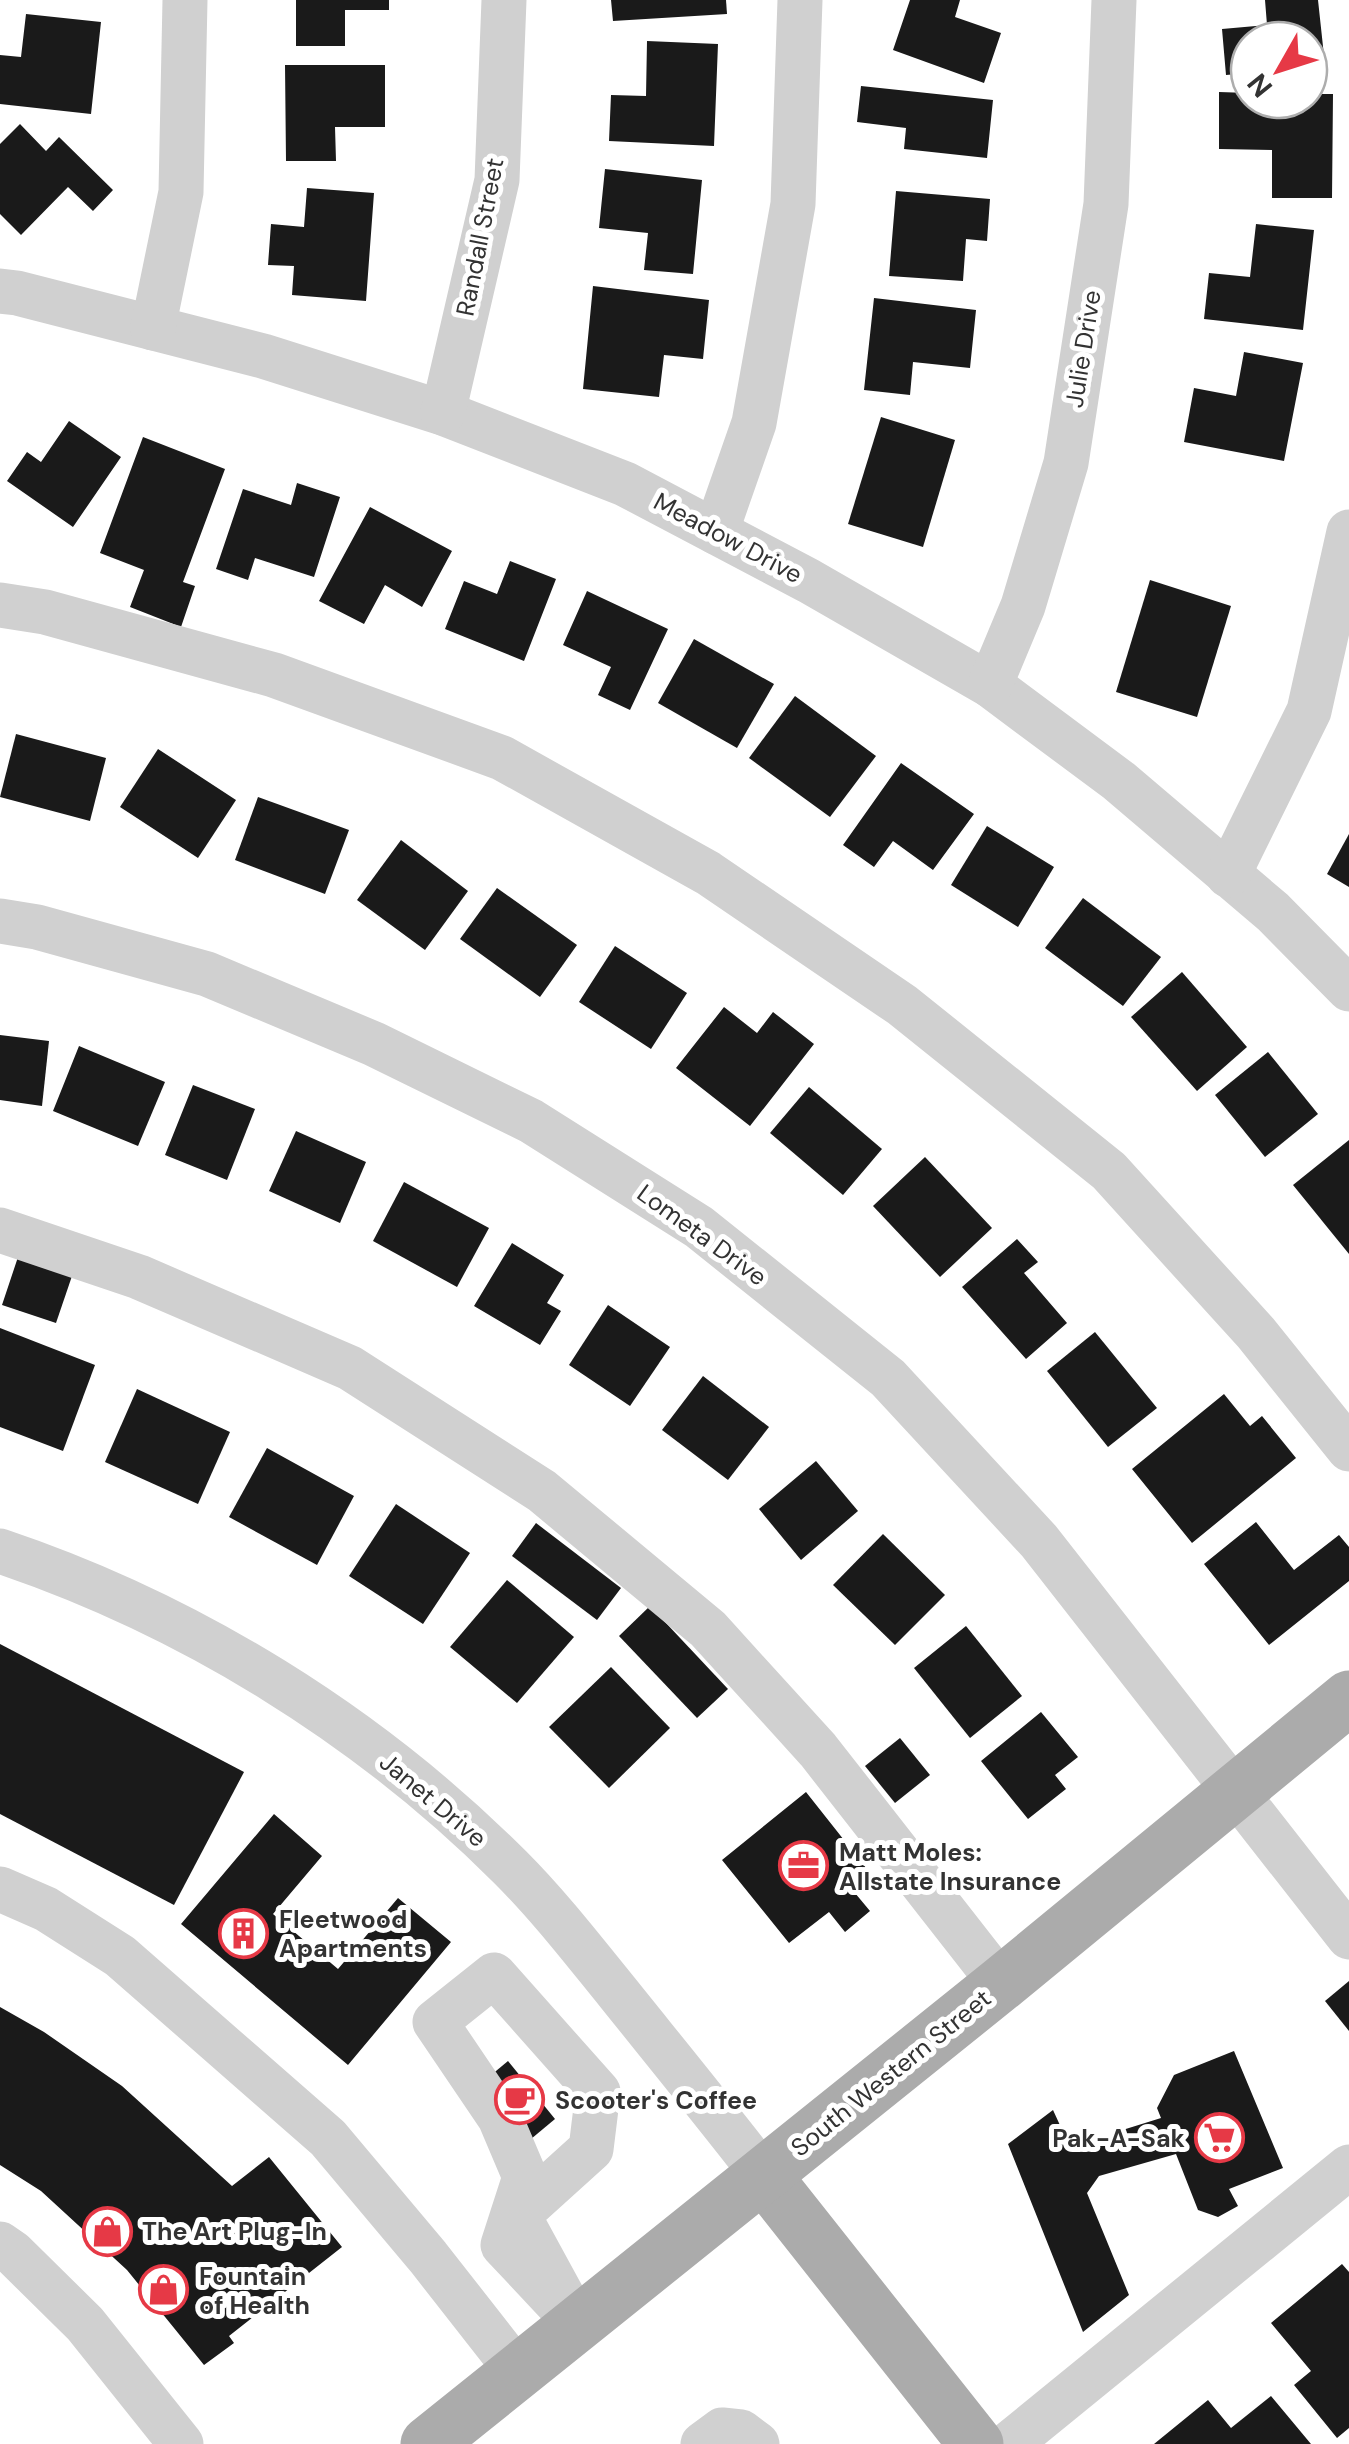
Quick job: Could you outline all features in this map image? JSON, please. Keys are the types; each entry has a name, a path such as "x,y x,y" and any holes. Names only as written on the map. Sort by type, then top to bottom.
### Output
{"main road":[{"name":"South Western Street","path":"446,2439 518,2372 1349,1698"},
{"path":"764,2176 976,2444"}],"street":[{"path":"153,328 181,192 186,0"},
{"name":"Randall Street","path":"443,413 496,180 504,0"},
{"path":"716,532 754,423 794,204 800,0"},
{"name":"Julie Drive","path":"990,685 1023,606 1066,463 1106,204 1114,0"},
{"name":"Meadow Drive","path":"0,291 262,356 443,413 625,484 809,581 990,685 1119,782 1273,912 1349,989"},
{"path":"1228,875 1309,711 1349,532"},
{"path":"0,605 45,612 274,675 502,758 708,873 902,1005 1110,1170 1256,1333 1349,1448"},
{"name":"Lometa Drive","path":"0,921 37,927 207,974 374,1044 531,1121 699,1227 888,1378 1039,1541 1349,1937"},
{"path":"0,1230 139,1277 350,1368 542,1491 708,1629 818,1750 1001,1984"},
{"name":"Janet Drive","path":"0,1551 117,1597 215,1646 309,1703 410,1776 509,1866 561,1922 764,2176"},
{"path":"0,1889 46,1909 120,1956 328,2138 518,2372"},
{"path":"494,1975 598,2092 591,2150 518,2214 578,2325 502,2245 524,2177 500,2118 435,2022 494,1975"},
{"path":"1009,2444 1349,2167"},
{"path":"0,2244 13,2252 85,2324 181,2444"},
{"path":"704,2444 722,2430 740,2432 757,2444"}],"building":[{"path":"296,0 389,0 389,10 345,10 345,46 296,46"},
{"path":"611,0 726,0 727,14 613,21"},
{"path":"910,0 960,0 955,17 1001,33 984,83 893,50"},
{"path":"1265,0 1318,0 1320,20 1267,20"},
{"path":"26,14 101,22 91,114 0,104 0,55 21,57"},
{"path":"1229,28 1229,75 1226,75 1222,29"},
{"path":"647,41 718,44 714,146 609,141 611,95 646,96"},
{"path":"285,65 385,65 385,127 335,127 336,161 286,161"},
{"path":"861,86 993,100 987,158 904,149 906,128 857,122"},
{"path":"1219,92 1229,92 1229,120 1329,120 1329,94 1333,94 1332,198 1272,198 1272,150 1219,149"},
{"path":"20,124 46,151 59,137 113,190 93,211 68,187 21,235 0,214 0,144"},
{"path":"605,169 702,180 693,274 644,270 648,233 599,228"},
{"path":"307,188 374,193 366,301 292,295 294,266 268,265 271,224 304,227"},
{"path":"896,191 990,199 987,241 966,239 963,281 889,276"},
{"path":"1256,224 1314,230 1303,330 1204,319 1209,273 1250,277"},
{"path":"593,286 709,300 703,359 664,355 659,397 583,389"},
{"path":"874,298 976,310 970,368 913,362 910,395 864,390"},
{"path":"1244,352 1303,363 1284,461 1184,442 1194,388 1236,396"},
{"path":"881,417 955,440 923,547 848,524"},
{"path":"69,421 121,457 73,527 7,481 27,452 41,462"},
{"path":"143,437 225,469 183,582 195,586 181,627 130,607 144,570 100,553"},
{"path":"297,483 340,497 314,577 255,558 248,580 216,569 243,489 291,505"},
{"path":"370,507 452,551 422,607 385,585 364,624 319,601"},
{"path":"510,561 556,579 524,661 445,629 464,581 497,594"},
{"path":"1150,580 1231,606 1197,717 1116,692"},
{"path":"587,591 668,629 630,710 598,695 611,667 563,645"},
{"path":"694,639 774,684 737,748 658,703"},
{"path":"795,696 876,756 830,817 749,758"},
{"path":"16,734 106,758 90,821 0,797"},
{"path":"158,749 236,800 198,858 120,807"},
{"path":"901,763 974,814 933,870 893,841 874,867 843,845"},
{"path":"258,797 349,830 325,894 235,860"},
{"path":"987,826 1054,867 1018,927 951,885"},
{"path":"1349,834 1349,887 1327,874"},
{"path":"401,840 468,891 425,950 357,900"},
{"path":"497,888 577,945 540,997 460,939"},
{"path":"1083,898 1161,957 1123,1006 1045,948"},
{"path":"615,946 687,993 651,1049 579,1002"},
{"path":"1182,972 1247,1047 1197,1091 1131,1017"},
{"path":"724,1007 757,1033 773,1012 814,1044 750,1126 676,1068"},
{"path":"0,1035 49,1041 42,1106 0,1100"},
{"path":"79,1046 165,1082 138,1146 53,1111"},
{"path":"1268,1052 1318,1114 1265,1157 1215,1095"},
{"path":"193,1085 255,1109 227,1180 165,1155"},
{"path":"809,1087 882,1149 843,1195 770,1133"},
{"path":"296,1131 366,1162 340,1223 269,1191"},
{"path":"1349,1140 1349,1254 1293,1185"},
{"path":"925,1157 992,1228 940,1277 873,1206"},
{"path":"404,1182 489,1228 457,1287 373,1241"},
{"path":"1017,1239 1038,1262 1024,1273 1067,1323 1026,1359 962,1287"},
{"path":"512,1243 564,1275 547,1303 561,1311 540,1345 474,1306"},
{"path":"18,1257 72,1276 56,1323 2,1305"},
{"path":"608,1305 670,1347 630,1406 569,1365"},
{"path":"0,1328 95,1365 63,1451 0,1427"},
{"path":"1095,1332 1157,1408 1108,1447 1047,1371"},
{"path":"703,1376 769,1427 728,1480 662,1430"},
{"path":"137,1389 230,1432 198,1504 105,1462"},
{"path":"1224,1394 1250,1426 1262,1416 1296,1458 1192,1543 1132,1469"},
{"path":"267,1448 354,1496 317,1565 229,1517"},
{"path":"816,1461 858,1511 801,1560 759,1509"},
{"path":"396,1504 470,1553 423,1624 349,1576"},
{"path":"1256,1522 1294,1570 1339,1535 1349,1547 1349,1581 1269,1645 1204,1564"},
{"path":"536,1523 621,1588 597,1620 512,1556"},
{"path":"883,1534 945,1595 895,1645 833,1585"},
{"path":"507,1580 574,1637 517,1703 450,1647"},
{"path":"650,1606 728,1689 697,1718 619,1636"},
{"path":"966,1626 1022,1696 970,1738 914,1668"},
{"path":"0,1644 244,1772 174,1905 0,1814"},
{"path":"611,1667 670,1728 609,1788 549,1727"},
{"path":"1041,1712 1078,1757 1055,1775 1066,1789 1028,1819 981,1761"},
{"path":"900,1738 930,1775 895,1803 865,1766"},
{"path":"806,1792 874,1878 855,1893 870,1911 845,1932 829,1912 789,1943 722,1860"},
{"name":"Fleetwood Apartments","path":"274,1814 322,1856 273,1914 338,1969 398,1898 451,1942 348,2065 181,1924"},
{"path":"1349,1981 1349,2031 1325,2001"},
{"path":"0,2007 122,2086 232,2186 269,2157 342,2247 229,2336 234,2343 204,2365 127,2270 41,2191 0,2165"},
{"path":"1234,2051 1283,2168 1229,2189 1238,2206 1218,2217 1198,2210 1176,2154 1099,2176 1087,2193 1129,2295 1083,2332 1008,2144 1053,2110 1064,2134 1084,2142 1161,2118 1157,2108 1174,2075"},
{"name":"Scooter's Coffee","path":"508,2061 555,2119 531,2139 484,2081"},
{"path":"1342,2264 1349,2272 1349,2428 1337,2438 1294,2385 1311,2371 1271,2323"},
{"path":"1271,2396 1311,2444 1154,2444 1208,2400 1231,2428"}],"place":[{"name":"Matt Moles: Allstate Insurance","path":"804,1866"},
{"name":"Fleetwood Apartments","path":"244,1933"},
{"name":"Scooter's Coffee","path":"520,2100"},
{"name":"Pak-A-Sak","path":"1220,2138"},
{"name":"The Art Plug-In","path":"107,2231"},
{"name":"Fountain of Health","path":"164,2290"}]}
